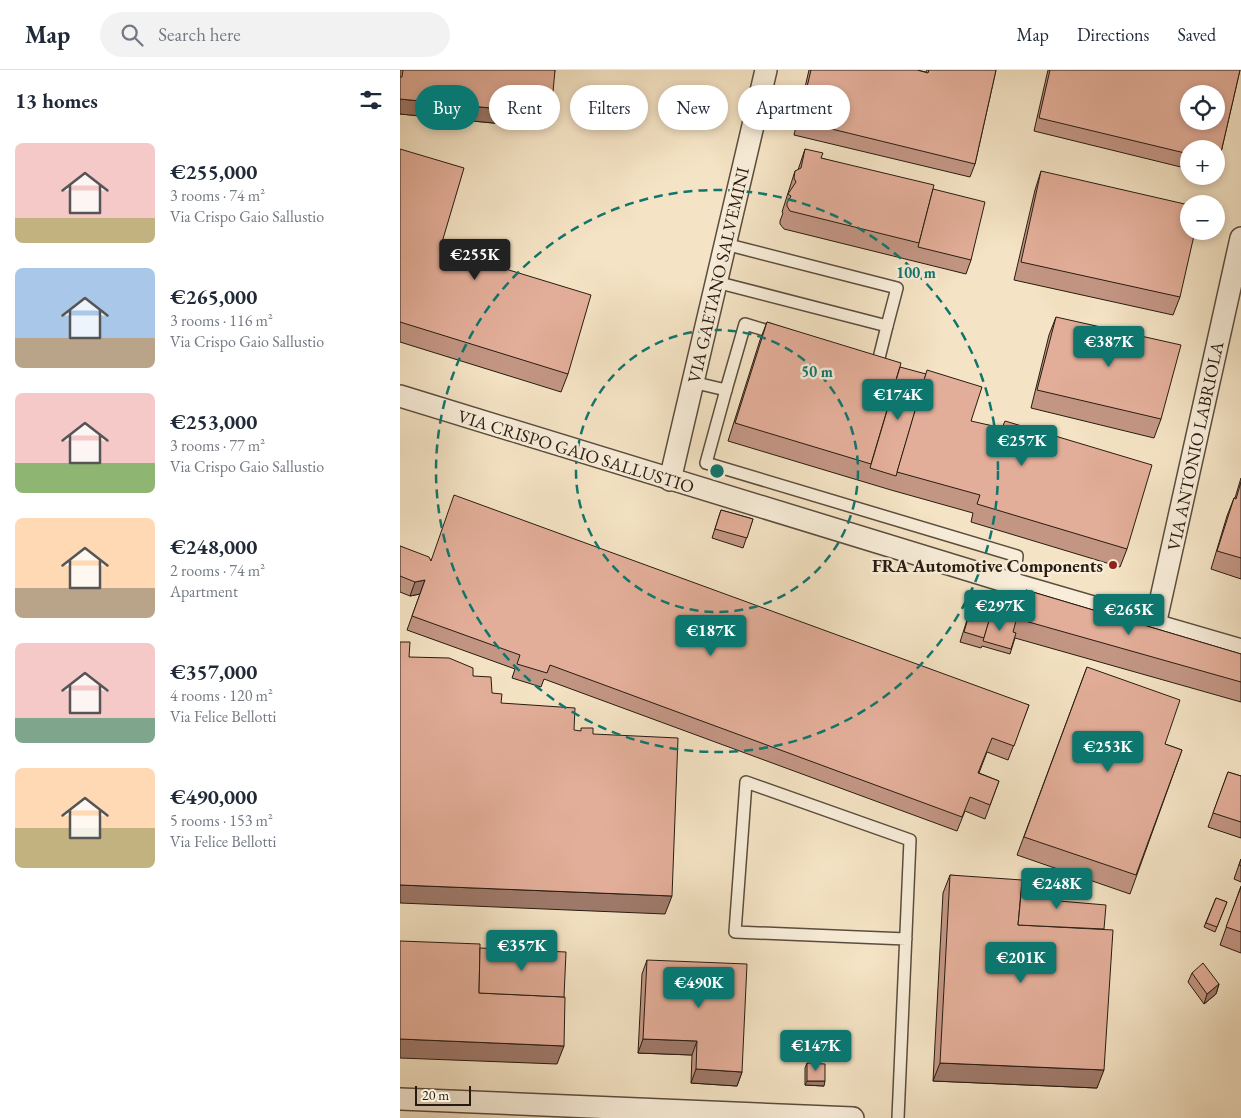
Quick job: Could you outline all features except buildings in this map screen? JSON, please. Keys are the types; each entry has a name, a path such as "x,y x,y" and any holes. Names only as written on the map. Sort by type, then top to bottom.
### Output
{"street":[{"name":"VIA GAETANO SALVEMINI","path":"670,480 766,70"},
{"name":"VIA ANTONIO LABRIOLA","path":"1155,625 1241,238"},
{"name":"VIA CRISPO GAIO SALLUSTIO","path":"400,396 1014,584 1241,650"},
{"path":"400,1099 853,1118"}],"lane":[{"path":"725,244 897,288 877,366 858,360"},
{"path":"716,282 887,326"},
{"path":"792,339 745,324 706,463 1017,556 1014,584"},
{"path":"692,382 726,390"},
{"path":"898,1118 906,939 910,840 746,782 735,932 906,939"}],"place":[{"name":"FRA Automotive Components","path":"1113,565"}]}
